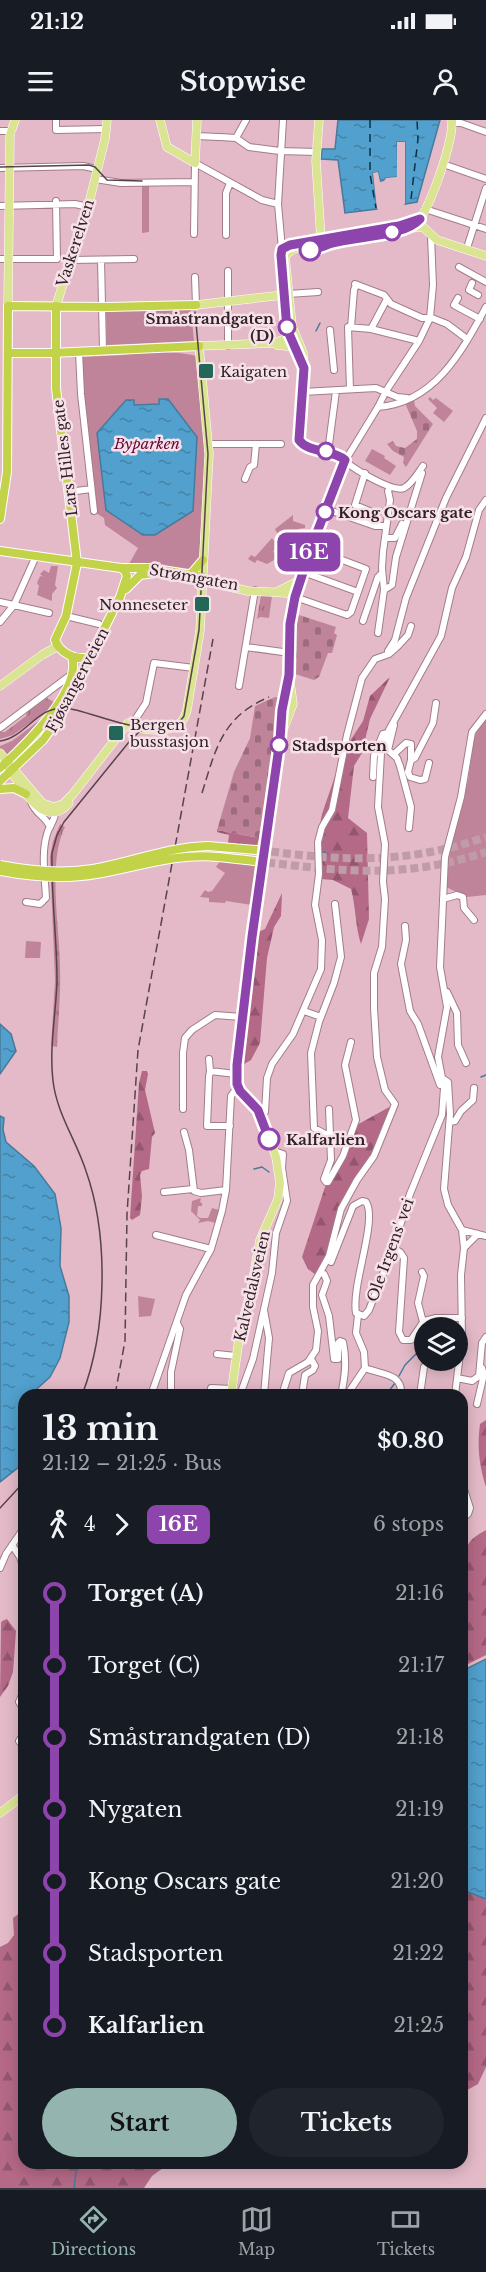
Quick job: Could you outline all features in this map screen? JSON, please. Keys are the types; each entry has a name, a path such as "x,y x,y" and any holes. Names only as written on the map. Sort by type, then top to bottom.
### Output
{"highway":[{"path":"0,519 8,306 101,307 195,304"},
{"name":"Lars Hilles gate","path":"56,306 57,388 75,562 66,616 55,638 58,646"},
{"path":"8,353 200,346"},
{"path":"0,551 124,572"},
{"path":"191,574 203,560"},
{"name":"Strømgaten","path":"124,572 133,568 151,567 191,574 203,579"},
{"name":"Fjøsangerveien","path":"120,597 124,572"},
{"name":"Strømgaten","path":"140,575 151,573 203,579"},
{"name":"Fjøsangerveien","path":"6,765 21,762 44,740 57,722 120,597 140,575"},
{"path":"58,646 72,657 80,659 90,657"},
{"name":"Fjøsangerveien","path":"0,781 6,765 47,719 72,674 72,657"},
{"path":"0,789 14,788 28,797"},
{"path":"0,865 41,871 80,871 179,848 225,846 257,849"},
{"path":"0,872 40,878 69,878 172,857 218,856 255,861"}],"main road":[{"path":"8,306 4,259 4,206 15,120"},
{"name":"Vaskerelven","path":"56,306 88,207 107,120"},
{"path":"160,120 167,147 195,163 197,120"},
{"path":"319,120 316,152 323,243"},
{"path":"409,228 428,210 452,132 452,122"},
{"path":"240,1089 236,1074 242,1017 280,740 282,710 289,675 290,624 301,576 345,460 339,455 303,445 299,440 303,353 286,325 285,257 290,250 399,226 420,219"},
{"path":"420,219 443,241"},
{"path":"304,368 293,337 281,262 282,249 290,245 331,243 423,227 437,240 486,256"},
{"path":"195,304 227,303 286,294"},
{"path":"0,753 28,797 41,809 54,809 72,794 129,725 172,728 180,723 186,714 200,631 203,579 209,444 200,346 267,343 293,337"},
{"path":"267,343 295,347"},
{"path":"276,592 301,576"},
{"name":"Strømgaten","path":"203,579 224,587 287,593 295,597"},
{"path":"0,686 58,646"},
{"path":"21,762 20,770 25,781"},
{"path":"6,765 25,781 44,805 54,809"},
{"name":"Kalvedalsveien","path":"232,1389 236,1356 260,1240 280,1190 279,1170 261,1115 240,1089"},
{"path":"0,1813 18,1800"}],"street":[{"path":"56,120 56,130 106,129"},
{"path":"236,138 246,120"},
{"path":"282,249 278,204 283,120"},
{"path":"452,122 462,123 486,132"},
{"path":"0,131 12,131"},
{"path":"197,136 236,138 249,147 316,152"},
{"path":"194,234 195,163 262,201 278,204"},
{"path":"443,164 486,179"},
{"path":"0,168 83,166 97,169"},
{"path":"95,179 137,183 194,182"},
{"path":"226,236 226,193 230,183"},
{"path":"467,248 486,188"},
{"path":"4,206 56,203 88,207"},
{"path":"4,259 57,259 56,203"},
{"path":"428,210 486,229"},
{"path":"384,590 392,585 396,557 420,476 425,469 423,466 405,487 400,489 390,487 345,460 419,341 430,318 433,291 431,236"},
{"path":"71,260 134,259"},
{"path":"101,260 103,350"},
{"path":"459,267 475,279 486,282"},
{"path":"228,271 228,346"},
{"path":"195,277 195,304"},
{"path":"475,279 469,290 478,295"},
{"path":"350,389 350,327 355,284 384,294 391,304 422,318 430,318 452,327 467,339"},
{"path":"286,294 318,292"},
{"path":"458,298 454,305 480,319"},
{"path":"371,328 387,299"},
{"path":"378,407 388,401 410,398 433,385 467,339 486,307"},
{"path":"350,327 371,328 419,341"},
{"path":"330,330 334,370"},
{"path":"79,352 81,401 94,512"},
{"path":"303,392 376,388 394,396 410,398"},
{"path":"328,452 331,415 336,391"},
{"path":"261,1115 265,1112 267,1078 272,1064 293,1034 318,978 322,957 322,936 315,904 319,874 318,842 322,827 332,810 351,717 362,678 371,663 389,650 395,640 406,598 446,498 486,418"},
{"path":"209,444 281,444"},
{"path":"245,479 250,467 254,465 256,444"},
{"path":"365,473 355,505 374,513"},
{"path":"378,633 384,590 382,573 390,487"},
{"path":"69,492 91,489"},
{"path":"284,1389 289,1373 311,1359 316,1350 318,1337 312,1287 329,1256 341,1209 374,1156 395,1104 384,1088 377,1057 374,1008 374,973 382,947 385,900 383,882 385,844 378,799 381,753 388,733 441,636 450,593 466,557 479,510 486,500"},
{"path":"326,509 375,526 386,526"},
{"path":"385,538 397,537 409,512"},
{"path":"295,597 347,615 351,612 366,569 311,548"},
{"path":"0,622 14,605 36,556"},
{"path":"363,621 378,577 382,573"},
{"path":"301,576 358,592"},
{"path":"239,686 255,590"},
{"path":"0,602 49,613"},
{"path":"66,616 99,624"},
{"path":"381,656 396,649 408,635 411,626"},
{"path":"246,646 290,653"},
{"path":"129,725 146,703 154,663 194,668"},
{"path":"0,728 72,674"},
{"path":"411,760 415,758 431,728 436,703"},
{"name":"Ole Irgens' vei","path":"314,1295 335,1252 350,1211 357,1202 366,1203 369,1206 367,1234 355,1303 358,1315 364,1316 368,1313 393,1248 410,1194 440,1123 444,1093 438,1057 447,1014 440,967 447,849 461,797 471,737 475,726 486,714"},
{"path":"394,725 388,750 390,754 394,754 400,766 411,807 409,828"},
{"path":"373,777 375,753 383,734 388,733"},
{"path":"394,754 409,743 412,748 409,775 420,780 425,779 429,763"},
{"path":"28,797 35,812 46,819 50,827"},
{"path":"26,902 40,904 46,898 44,847 55,819 54,809"},
{"path":"443,899 457,895 463,897 464,908 474,920"},
{"path":"331,1137 316,1130 313,1125 311,1061 321,1017 341,957 335,904"},
{"path":"405,926 406,940 401,963 410,1011 418,1024 444,1093"},
{"name":"Ole Irgens' vei","path":"444,992 448,993 457,1013 458,1045 466,1063"},
{"path":"304,1011 321,1017"},
{"path":"183,1109 185,1038 192,1030 215,1015 242,1017"},
{"path":"329,1109 331,1160 324,1179 326,1182 343,1156 356,1120 345,1065 351,1042"},
{"path":"209,1059 207,1126 230,1126"},
{"path":"210,1071 236,1074"},
{"path":"442,1078 448,1082 450,1122 444,1189 448,1205 462,1230 464,1248 461,1275 462,1317"},
{"path":"450,1122 455,1121 471,1102 474,1088"},
{"path":"152,1389 188,1290 211,1249 226,1190 232,1102 240,1089"},
{"path":"184,1132 189,1150 193,1189"},
{"path":"242,1389 253,1359 272,1273 276,1233 287,1201 282,1168 283,1154 274,1151"},
{"path":"164,1192 193,1189 198,1193 226,1190"},
{"path":"462,1230 486,1236"},
{"path":"464,1248 478,1234"},
{"path":"156,1235 211,1249"},
{"path":"393,1248 404,1258 400,1337 403,1340 411,1340 414,1336"},
{"path":"422,1272 424,1276 418,1303 422,1317"},
{"path":"324,1274 327,1281 322,1295 329,1316 334,1359 337,1360 339,1357 337,1346 340,1341 343,1342 345,1354 342,1389"},
{"path":"264,1309 269,1338 265,1389"},
{"path":"351,1389 365,1368 364,1352 356,1333 358,1315"},
{"path":"171,1389 171,1372 180,1329 177,1323"},
{"path":"457,1378 472,1381 479,1376 482,1343 486,1337"},
{"name":"Kalvedalsveien","path":"217,1354 236,1356"},
{"path":"303,1389 305,1375 315,1368 311,1359"},
{"path":"365,1368 398,1379 401,1389"},
{"path":"477,1404 484,1374 481,1368"},
{"path":"421,1389 423,1371"},
{"path":"456,1389 458,1371"},
{"path":"0,1568 18,1536"},
{"path":"12,1545 18,1554"}],"green space":[{"path":"142,186 149,186 149,232 142,233"},
{"path":"191,310 194,341 107,345 106,311"},
{"name":"Byparken","path":"143,351 196,356 206,440 199,559 191,569 153,564 129,564 138,548 105,525 104,518 96,513 81,357 124,355"},
{"path":"430,397 433,400 436,398 453,411 444,422 433,413 437,408 428,399"},
{"path":"414,400 415,406 433,424 406,467 403,463 404,457 393,451 387,444 393,441 396,446 405,448 417,439 417,431 405,403"},
{"path":"372,449 385,456 384,458 396,466 390,475 365,461"},
{"path":"293,515 293,521 305,525 305,528 298,529 301,536 308,539 307,542 293,538 283,531 278,535 275,529"},
{"path":"272,538 274,541 279,540 273,552 275,553 274,560 267,564 257,560 255,563 248,559 251,555 255,557"},
{"path":"51,566 58,566 55,585 57,588 52,594 52,601 37,595 39,586 37,583 40,576 43,577 40,574 44,570 49,573"},
{"path":"261,595 272,596 269,618 257,619"},
{"path":"296,614 336,627 334,633 337,635 332,653 328,653 319,677 314,680 295,674"},
{"path":"390,677 370,719 362,753 354,766 348,818 367,833 369,919 361,944 351,889 333,880 320,879 315,850 322,814 344,750 363,721 370,696"},
{"path":"275,697 281,698 259,838 217,830 234,772 250,738 255,706"},
{"path":"47,698 54,702 51,708 13,735 0,739 0,732 5,732"},
{"path":"44,717 8,756 0,751 0,746 12,741"},
{"path":"486,720 486,895 467,897 446,887 450,852 468,781 474,739 480,724"},
{"path":"60,824 65,827 57,858 56,877 60,978 57,1047 51,1046 55,981 50,857"},
{"path":"217,830 259,838 257,846 228,843 229,835 217,832"},
{"path":"220,861 255,864 252,905 226,901 225,903 209,902 209,898 200,897 205,890 212,891 225,873 216,867"},
{"path":"282,893 281,916 274,927 267,958 260,1043 251,1060 239,1067 256,933 265,929"},
{"path":"26,941 41,942 40,958 25,958"},
{"path":"142,1071 147,1071 148,1074 145,1090 155,1133 152,1137 149,1169 142,1171 140,1175 142,1196 140,1215 132,1220 130,1218 139,1083"},
{"path":"393,1105 374,1156 350,1189 329,1257 316,1275 308,1269 302,1257 326,1184 355,1126"},
{"path":"201,1198 202,1206 198,1206 197,1216 208,1218 212,1208 219,1210 216,1223 208,1221 198,1223 200,1220 191,1211 192,1201"},
{"path":"138,1296 155,1299 151,1316 139,1317"},
{"path":"486,1420 486,1487 480,1463 479,1440 480,1424"},
{"path":"486,1530 486,1655 468,1664 468,1546 475,1537"},
{"path":"7,1619 16,1631 13,1672 8,1686 0,1697 1,1623"},
{"path":"468,1892 486,1899 486,2067 478,2084 468,2090"},
{"path":"18,1914 18,2169 162,2169 152,2176 144,2188 0,2188 0,1947 8,1943 14,1935 13,1918"}],"water":[{"path":"338,120 440,120 417,202 405,204 405,142 397,142 398,177 386,178 380,182 378,172 373,173 377,209 345,213 338,160 321,159 322,149 335,149"},
{"path":"159,399 168,399 197,437 193,511 155,535 143,535 106,510 97,433 126,400 134,400 134,405 159,404"},
{"path":"0,1024 11,1034 16,1051 0,1074"},
{"path":"0,1116 4,1118 3,1130 6,1142 34,1166 55,1194 61,1228 60,1266 69,1296 69,1322 60,1358 50,1377 37,1389 18,1389 18,1468 0,1482"},
{"path":"486,1659 486,1899 468,1892 468,1668"}],"pier":[{"path":"397,142 405,142 405,204 402,204 402,145 400,145 400,179 377,184 380,207 377,209 373,173 378,172 380,182 386,178 397,177"}],"waterway":[{"path":"316,331 320,323"},
{"path":"323,852 328,854"},
{"path":"481,1077 486,1075"},
{"path":"254,1169 262,1167 269,1172"},
{"path":"399,1376 414,1356"},
{"path":"390,1389 395,1383"},
{"path":"74,2188 76,2169"}],"ferry route":[{"path":"370,120 370,174 376,208"},
{"path":"411,199 418,139 417,120"}],"tunnel":[{"path":"259,850 318,857 373,858 428,852 486,837"},
{"path":"255,861 343,870 398,870 426,867 486,852"}],"tram line":[{"path":"0,167 89,165 95,167 107,180 142,181"},
{"path":"0,741 9,739 39,717 55,709 77,710 127,725 161,729 174,725 184,716 199,630 208,454 195,312"},
{"path":"84,1389 96,1342 100,1313 101,1254 99,1224 86,1171 58,1105 53,1081 52,1044 57,981 52,853 57,835 64,822 129,742 140,731 154,727"},
{"path":"0,1508 18,1488"}],"railway":[{"path":"116,1389 125,1341 127,1214 138,1050 213,639"},
{"path":"202,793 217,748 231,724 253,705 269,697"}],"bus line":[{"name":"16E","path":"269,1139 261,1115 240,1091 237,1084 236,1070 240,1034 280,740 282,710 289,675 290,624 294,602 311,548 345,460 339,455 303,445 299,440 304,368 287,329 281,255 282,249 290,245 399,226 420,219 403,230 331,243 319,249 310,250"}],"place":[{"name":"Småstrandgaten (D)","path":"287,327"},
{"name":"Kaigaten","path":"206,371"},
{"name":"Kong Oscars gate","path":"325,512"},
{"name":"Nonneseter","path":"202,604"},
{"name":"Bergen busstasjon","path":"116,733"},
{"name":"Stadsporten","path":"279,745"},
{"name":"Kalfarlien","path":"269,1139"}]}
